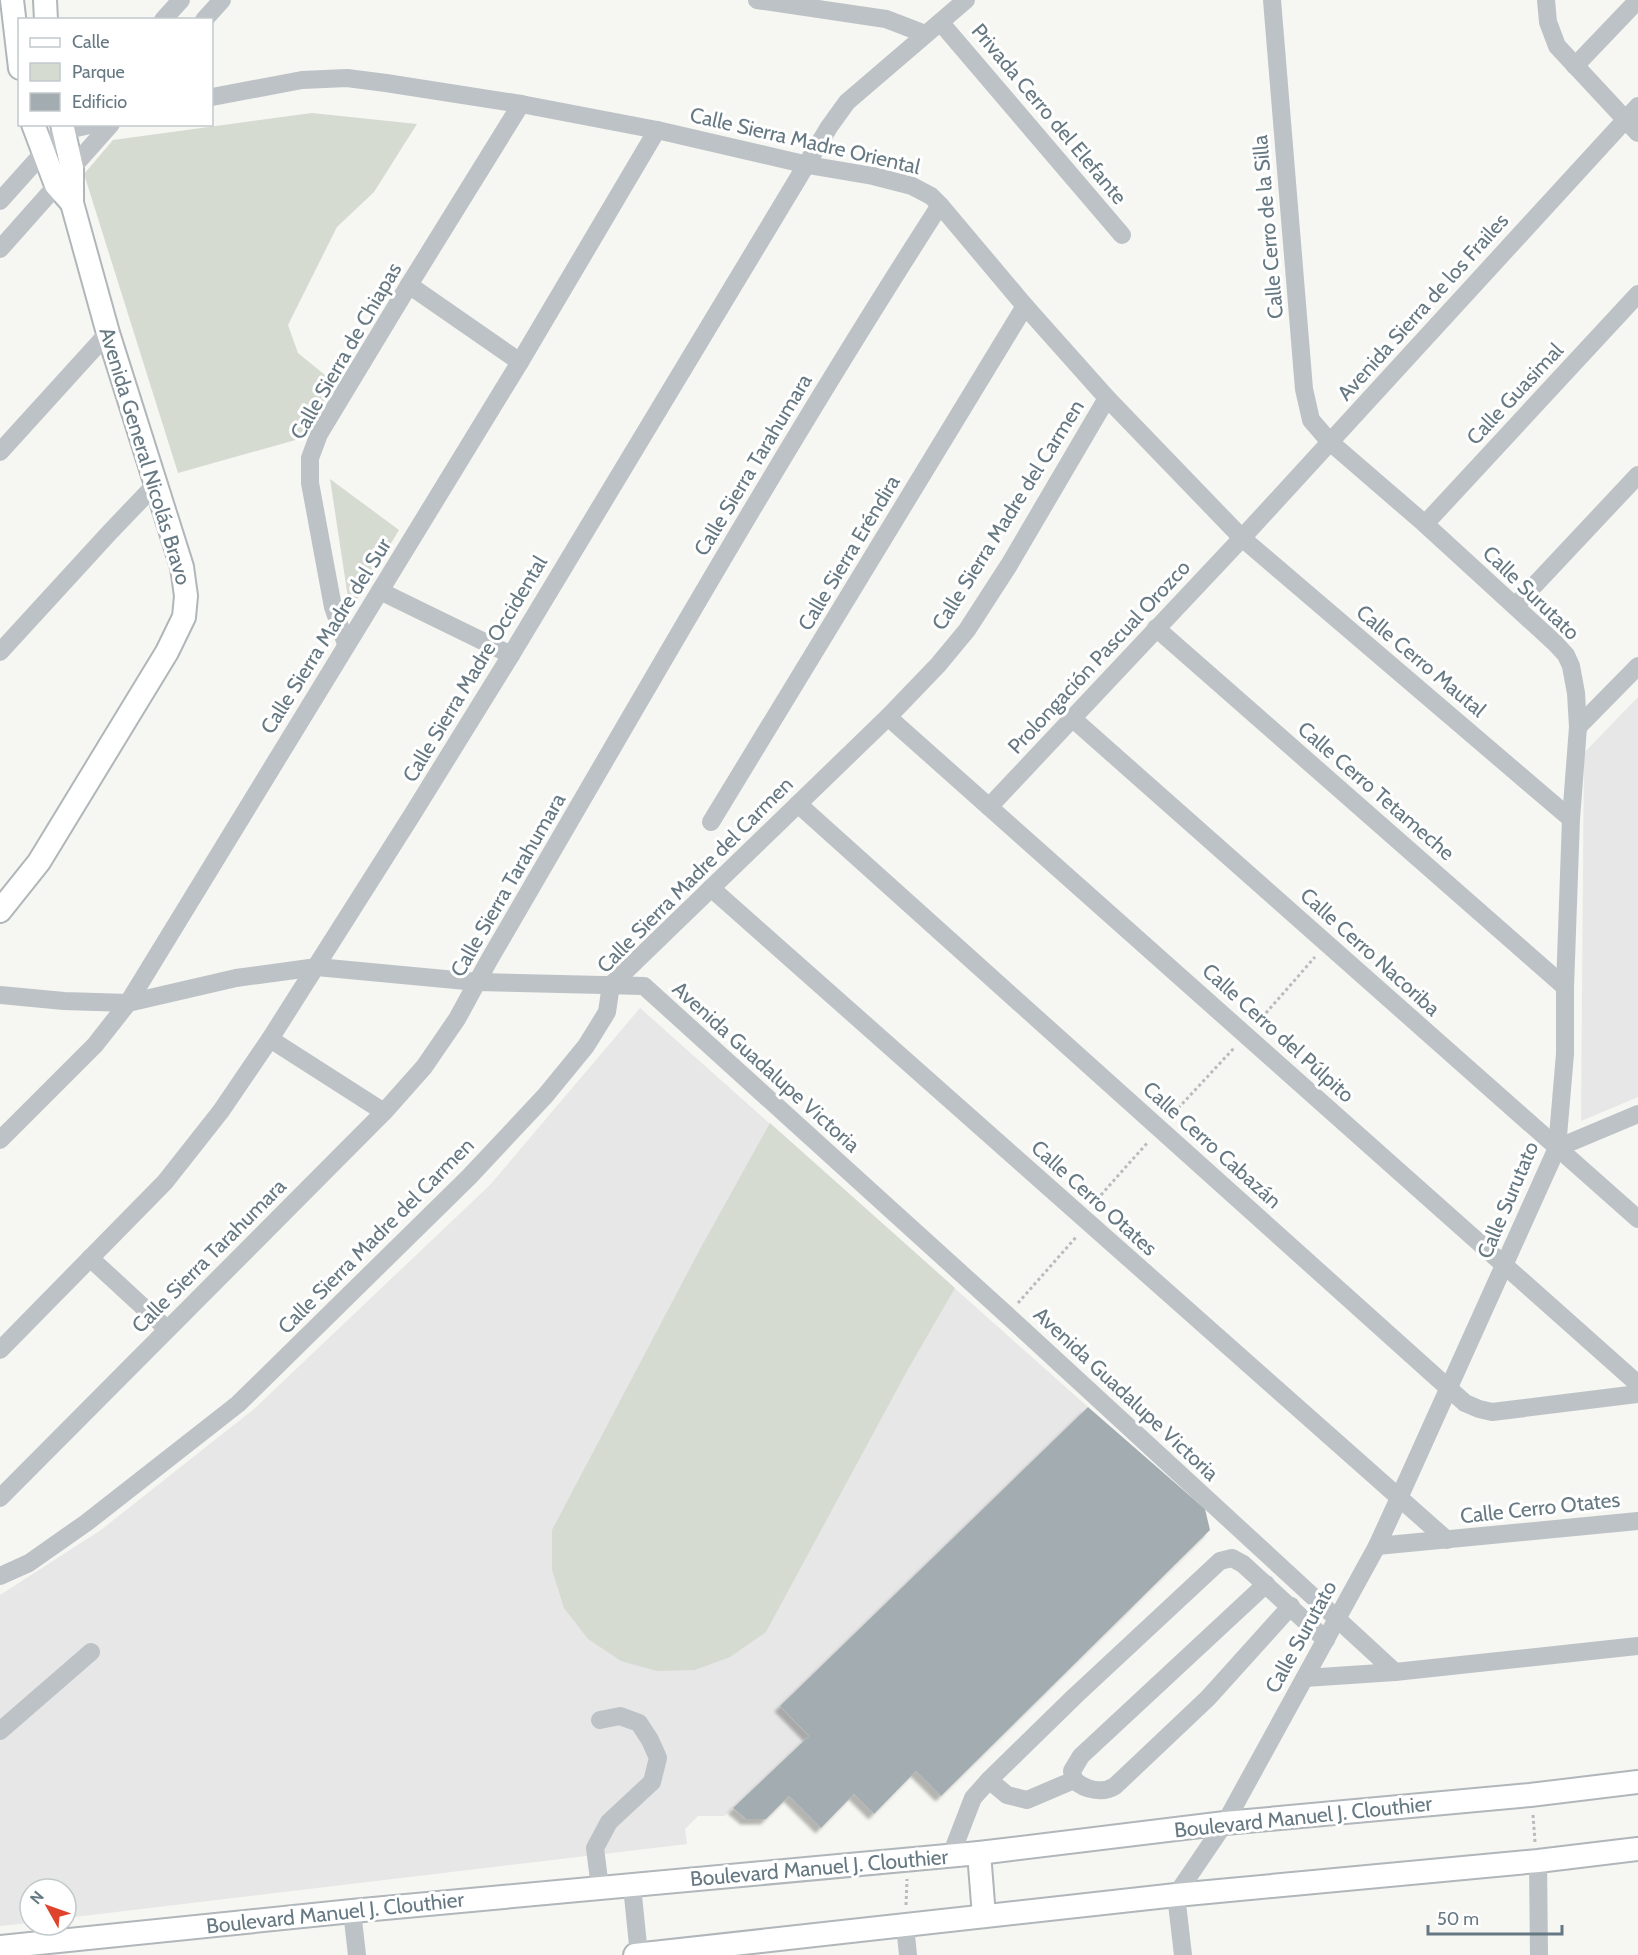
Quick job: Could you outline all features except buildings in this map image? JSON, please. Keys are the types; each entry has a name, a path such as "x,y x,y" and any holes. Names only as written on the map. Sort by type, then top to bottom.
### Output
{"main road":[{"path":"12,0 18,51"},
{"path":"45,0 46,18"},
{"name":"Avenida General Nicolás Bravo","path":"34,126 56,185 72,203"},
{"name":"Avenida General Nicolás Bravo","path":"0,911 39,862 167,652 184,617 186,596 182,567 108,333 72,203 72,168 64,127"},
{"name":"Boulevard Manuel J. Clouthier","path":"0,1947 352,1911 979,1853 1225,1823 1530,1795 1638,1782"},
{"path":"638,1955 1176,1895 1538,1861 1638,1849"},
{"path":"979,1853 984,1917"}],"street":[{"path":"165,18 181,0"},
{"path":"206,18 222,0"},
{"path":"757,0 787,2 886,19 925,34"},
{"name":"Calle Sierra Madre Occidental","path":"0,1350 165,1182 221,1111 317,967 511,655 829,128 847,102 966,0"},
{"name":"Calle Cerro de la Silla","path":"1272,0 1304,389 1311,420 1330,442"},
{"path":"1560,0 1547,7 1548,22 1557,46 1638,133"},
{"path":"1575,66 1638,0"},
{"name":"Privada Cerro del Elefante","path":"941,22 1122,236"},
{"name":"Calle Sierra Madre Oriental","path":"213,97 302,80 347,78 521,105 657,130 912,186 931,196 1107,398 1242,538"},
{"name":"Calle Sierra de Chiapas","path":"346,644 333,607 310,483 310,458 319,434 521,105"},
{"name":"Avenida Sierra de los Frailes","path":"1242,538 1638,106"},
{"path":"0,249 109,126"},
{"path":"0,201 64,127"},
{"name":"Calle Sierra Madre del Sur","path":"0,1140 95,1045 128,1003 520,362 657,130"},
{"name":"Calle Sierra Tarahumara","path":"0,1498 384,1112 424,1067 457,1019 740,528 940,206"},
{"path":"409,285 520,362"},
{"name":"Calle Guasimal","path":"1425,524 1638,294"},
{"name":"Calle Sierra Eréndira","path":"711,822 1025,306"},
{"path":"0,452 108,333"},
{"name":"Calle Sierra Madre del Carmen","path":"0,1576 29,1563 86,1523 216,1422 246,1396 469,1177 545,1096 586,1046 607,1012 611,985 888,717 938,665 967,630 1009,565 1107,398"},
{"name":"Calle Surutato","path":"1176,1895 1225,1823 1377,1546 1557,1148 1565,1054 1571,819 1578,727 1576,693 1571,666 1566,656 1515,606 1330,442"},
{"path":"1515,606 1638,475"},
{"path":"0,652 156,485"},
{"name":"Prolongación Pascual Orozco","path":"989,807 1242,538"},
{"name":"Calle Cerro Mautal","path":"1242,538 1571,819"},
{"path":"380,591 511,655"},
{"name":"Calle Cerro Tetameche","path":"1156,628 1565,987"},
{"path":"1578,727 1638,666"},
{"name":"Calle Cerro del Púlpito","path":"888,717 1638,1384"},
{"name":"Calle Cerro Nacoriba","path":"1072,718 1638,1220"},
{"name":"Calle Cerro Cabazán","path":"798,804 1465,1403 1492,1412 1638,1394"},
{"name":"Calle Cerro Otates","path":"711,888 1447,1540"},
{"name":"Avenida Guadalupe Victoria","path":"0,995 64,1001 128,1003 236,978 317,967 477,982 644,986 1395,1672"},
{"path":"270,1039 384,1112"},
{"path":"1557,1148 1638,1114"},
{"path":"90,1258 167,1329"},
{"name":"Calle Cerro Otates","path":"1377,1546 1638,1521"},
{"path":"951,1855 973,1798 989,1780 1075,1695 1220,1561 1232,1558 1243,1564 1326,1640"},
{"path":"1266,1584 1081,1756 1072,1771 1074,1780 1088,1789 1104,1790 1115,1786 1208,1698 1291,1606"},
{"path":"1305,1678 1395,1672 1638,1646"},
{"path":"0,1731 91,1652"},
{"path":"600,1720 620,1716 639,1723 658,1758 652,1782 609,1822 595,1848 600,1888"},
{"path":"989,1780 1007,1795 1027,1800 1074,1780"},
{"path":"1538,1861 1539,1955"},
{"path":"632,1886 638,1955"},
{"path":"1176,1895 1183,1955"},
{"path":"352,1911 357,1955"},
{"path":"905,1925 908,1955"}],"path":[{"path":"1530,1795 1538,1861"},
{"path":"905,1925 908,1860"}],"shaded area":[{"path":"1638,697 1638,1097 1581,1121 1584,753"},
{"path":"640,1008 1088,1407 780,1706 809,1736 724,1816 698,1816 685,1829 687,1844 78,1917 78,1877 18,1877 18,1924 0,1926 0,1595 101,1530 254,1409 490,1185"}],"green space":[{"path":"312,113 417,124 374,192 337,227 288,325 298,353 336,384 299,439 178,473 84,174 113,140"},
{"path":"330,479 399,530 350,611"},
{"path":"770,1123 955,1288 907,1371 766,1632 730,1657 695,1670 657,1671 621,1661 588,1639 564,1608 552,1570 552,1530 699,1251"}]}
